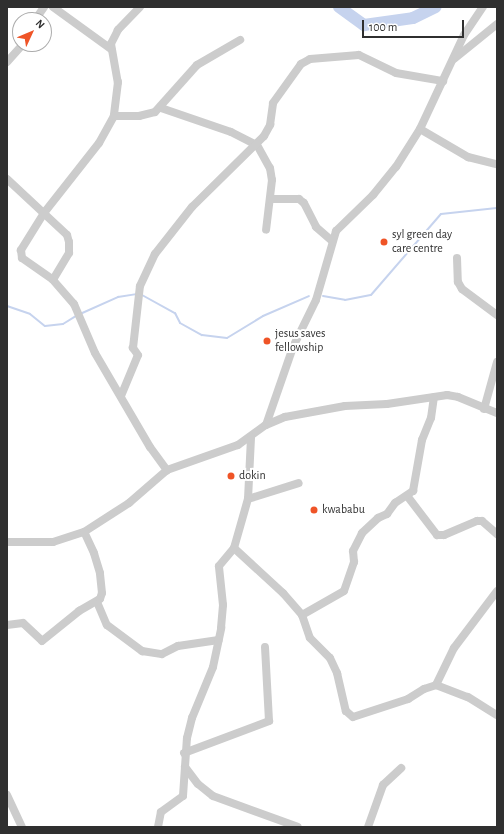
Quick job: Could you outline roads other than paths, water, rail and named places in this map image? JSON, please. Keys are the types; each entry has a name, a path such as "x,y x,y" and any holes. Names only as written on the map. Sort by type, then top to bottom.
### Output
{"street":[{"path":"53,7 111,49"},
{"path":"140,7 114,36 111,49 118,82 114,116 99,143 44,213 21,250 22,258 54,280 74,304 95,353 150,447 167,470"},
{"path":"266,425 293,347 316,300 332,241 343,222 373,195 396,167 420,129 464,35 483,7"},
{"path":"454,59 497,24"},
{"path":"114,116 152,114 160,108 197,65 240,40"},
{"path":"7,62 16,52"},
{"path":"121,396 138,354 132,348 140,286 155,254 183,216 257,145 270,125 273,103 290,76 306,60 359,55 400,74 415,78 432,78 443,81"},
{"path":"160,108 236,134 257,145 270,168 270,199 266,230"},
{"path":"420,129 468,157 497,164"},
{"path":"7,179 61,228 70,242 66,259 54,280"},
{"path":"270,199 299,199 304,203 316,227 332,241"},
{"path":"457,258 458,282 462,289 497,315"},
{"path":"484,409 497,362"},
{"path":"7,542 53,542 84,532 129,503 167,470 238,445 266,425 285,417 315,410 454,396 497,414"},
{"path":"302,615 344,591 354,562 352,551 362,533 378,518 387,514 395,503 408,497 416,483 422,440 431,418 434,397"},
{"path":"158,827 160,812 183,796 185,767 184,753 192,718 213,667 219,640 223,605 219,566 234,548 248,499 251,437"},
{"path":"248,499 299,483"},
{"path":"408,497 437,535 444,536 477,521 482,521 497,534"},
{"path":"7,625 22,622 42,641 79,611 97,602 102,593 100,573 94,553 84,532"},
{"path":"234,548 283,593 302,615 310,638 330,658 337,673 346,710 353,717 408,699 424,689 436,685 468,697 497,715"},
{"path":"436,685 454,648 497,591"},
{"path":"97,602 107,625 142,651 162,654 178,646 219,640"},
{"path":"184,753 269,721 265,647"},
{"path":"185,767 198,784 213,796 298,827"},
{"path":"371,826 383,785 401,768"},
{"path":"7,795 22,827"}],"waterway":[{"path":"339,7 364,25 413,18 436,7"},
{"path":"323,296 345,300 371,295 441,214 497,208"},
{"path":"80,314 118,297 138,294"},
{"path":"142,295 175,313 180,323 202,335 227,338 263,316 309,296"},
{"path":"7,306 30,314 45,326 63,324 76,316"}],"place":[{"name":"syl green day care centre","path":"384,242"},
{"name":"jesus saves fellowship","path":"267,341"},
{"name":"dokin","path":"231,476"},
{"name":"kwababu","path":"314,510"}]}
